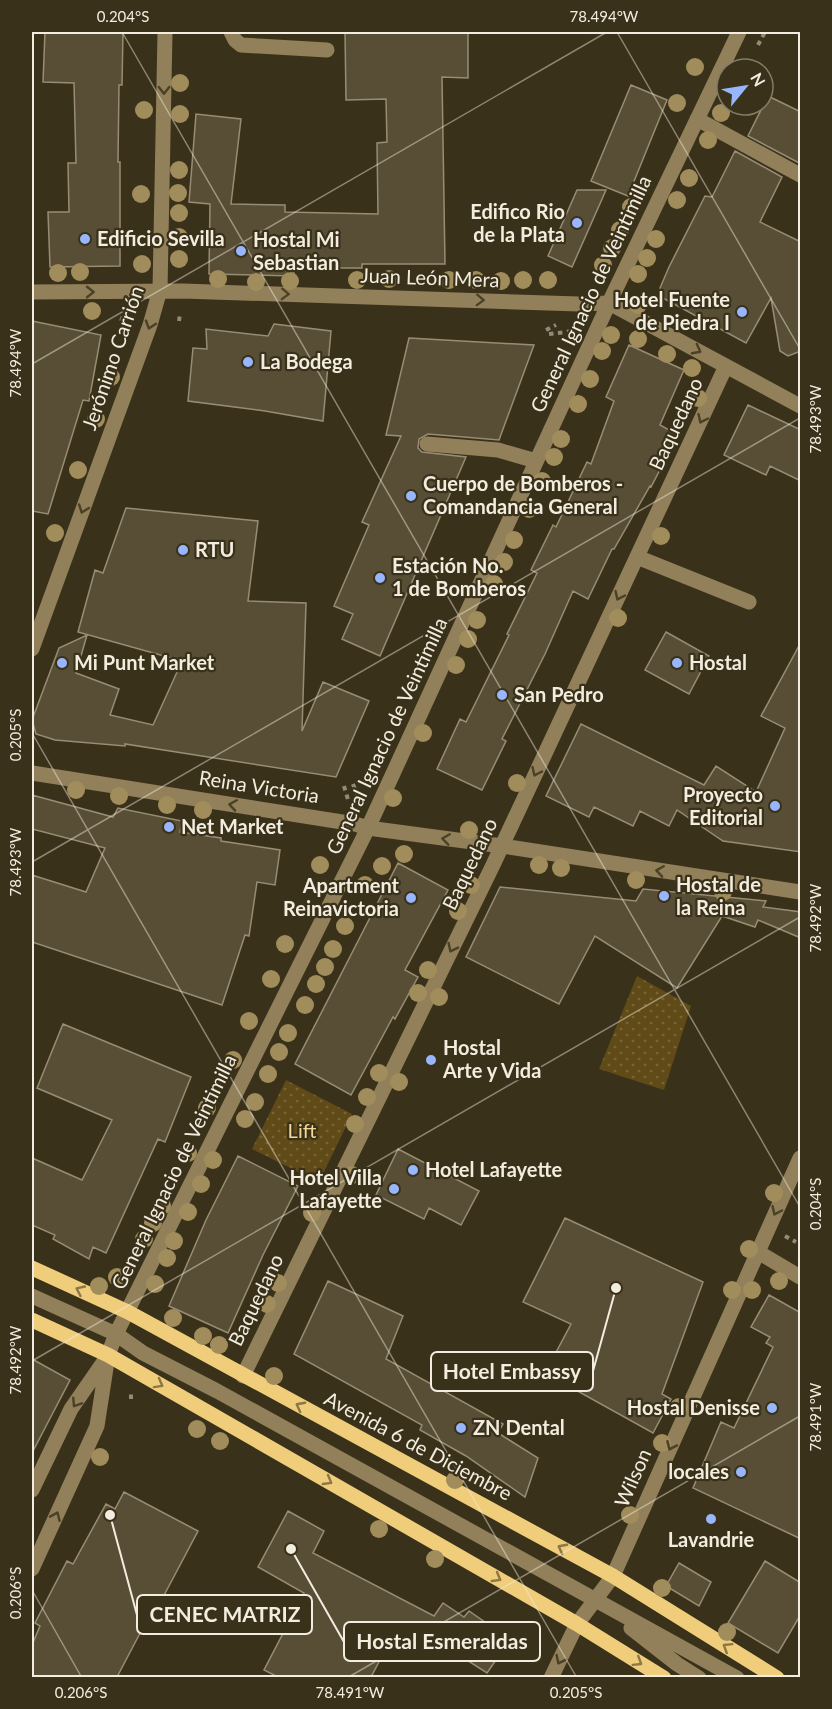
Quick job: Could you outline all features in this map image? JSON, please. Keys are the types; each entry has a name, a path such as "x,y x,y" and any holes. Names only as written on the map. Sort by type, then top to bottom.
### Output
{"main road":[{"name":"Avenida 6 de Diciembre","path":"32,1268 128,1312 613,1576 777,1677"},
{"path":"32,1320 108,1354 577,1624 664,1677"}],"street":[{"name":"Jerónimo Carrión","path":"32,649 150,325 160,290 165,32"},
{"path":"231,32 241,45 327,50"},
{"name":"General Ignacio de Veintimilla","path":"32,1490 72,1409 108,1354 368,828 609,303 739,32"},
{"path":"697,119 801,176"},
{"name":"Juan León Mera","path":"32,292 160,290 579,304 609,303"},
{"path":"609,303 801,406"},
{"name":"Baquedano","path":"243,1376 502,846 726,366"},
{"path":"427,444 498,450 536,461"},
{"path":"637,557 749,602"},
{"name":"Reina Victoria","path":"32,773 355,824 368,828 801,892"},
{"name":"Wilson","path":"551,1677 577,1624 613,1576 801,1158"},
{"path":"758,1252 801,1277"},
{"path":"32,1296 116,1334 143,1353 217,1391 737,1677"},
{"name":"General Ignacio de Veintimilla","path":"32,1569 97,1426 108,1354"},
{"path":"595,1600 677,1664 699,1677"}],"path":[{"path":"121,321 124,314"},
{"path":"179,321 180,314"},
{"path":"549,334 574,331"},
{"path":"131,1392 131,1400"}],"green space":[{"path":"637,976 691,1006 664,1090 599,1069"},
{"name":"Lift","path":"286,1080 352,1114 319,1182 252,1149"}],"building":[{"path":"45,32 123,32 122,85 119,85 118,162 120,162 120,266 50,267 48,212 69,212 68,163 76,163 74,83 43,82"},
{"path":"345,32 468,32 468,78 442,77 445,264 362,264 362,268 294,268 294,276 209,274 210,204 189,202 196,114 241,119 231,204 285,205 285,212 378,214 377,143 387,142 386,99 346,100"},
{"path":"631,85 667,100 628,196 591,181"},
{"path":"775,99 801,112 801,164 748,136 758,117 775,117"},
{"path":"735,151 782,177 760,222 801,242 801,351 788,356 780,351 771,298 746,343 661,297 660,288 669,267 705,196 712,197"},
{"name":"Edifico Rio de la Plata","path":"577,190 606,190 572,267 548,256"},
{"path":"32,321 101,335 89,401 83,400 48,514 32,511"},
{"path":"274,324 331,331 323,421 188,401 193,348 207,349 206,329 268,336"},
{"path":"409,338 534,345 499,440 428,434 419,439 418,448 422,452 466,457 380,656 342,639 353,614 334,606 369,525 362,522 401,436 386,435"},
{"path":"629,345 684,370 660,425 678,435 651,487 612,549 588,599 573,591 545,654 502,739 506,741 482,790 437,769 460,719 466,722 509,635 507,634 537,573 531,570 553,525 556,527 587,462 591,464 614,401 606,397"},
{"path":"748,405 801,430 801,481 770,466 766,475 724,455"},
{"path":"126,508 258,521 248,601 306,603 302,731 323,682 369,701 336,777 125,744 125,746 55,740 36,734 32,720 59,648 87,635 76,673 119,689 110,715 153,725 182,661 78,632 95,570 103,573"},
{"name":"Hostal","path":"666,632 709,656 689,694 645,670"},
{"path":"801,642 801,852 723,841 677,810 669,826 640,811 633,826 594,807 589,817 546,796 581,724 704,785 716,766 756,792 785,728 761,716"},
{"path":"32,795 113,817 118,808 182,821 180,832 280,850 275,885 257,882 249,936 245,935 222,1005 32,942 32,875 86,892 105,848 32,829"},
{"path":"398,863 448,890 405,970 418,977 395,1019 393,1017 351,1095 295,1064"},
{"path":"500,887 636,901 643,889 766,901 763,907 801,912 801,938 758,920 755,927 722,916 677,988 595,936 559,1004 466,957"},
{"path":"63,1024 191,1077 165,1142 158,1139 106,1253 93,1247 89,1259 53,1239 55,1235 32,1225 32,1158 82,1180 112,1120 37,1088"},
{"name":"Hotel Lafayette","path":"398,1149 479,1191 461,1225 429,1208 424,1219 376,1195"},
{"path":"238,1156 298,1186 263,1255 228,1333 169,1306 206,1220"},
{"path":"565,1218 703,1282 662,1394 671,1399 653,1433 545,1373 571,1324 523,1302"},
{"path":"328,1281 403,1316 386,1359 503,1424 498,1433 538,1458 525,1497 466,1456 420,1430 422,1425 294,1354"},
{"path":"769,1295 801,1313 801,1539 693,1488 721,1422 734,1428 773,1347 766,1343 770,1337 751,1327"},
{"path":"32,1359 70,1380 32,1453"},
{"path":"124,1492 198,1531 161,1601 158,1599 117,1677 32,1677 32,1645 40,1626 35,1623 67,1561 73,1564 106,1504 115,1509"},
{"path":"288,1511 324,1531 313,1553 434,1616 443,1603 464,1617 469,1611 489,1625 486,1630 507,1644 487,1673 445,1646 442,1649 434,1644 432,1648 398,1626 371,1677 278,1677 264,1670 304,1593 258,1567"},
{"path":"765,1561 801,1583 801,1614 778,1653 728,1623"},
{"path":"679,1563 711,1582 699,1606 666,1586"}],"place":[{"name":"Edifico Rio de la Plata","path":"577,223"},
{"name":"Edificio Sevilla","path":"85,239"},
{"name":"Hostal Mi Sebastian","path":"241,251"},
{"name":"Hotel Fuente de Piedra I","path":"742,312"},
{"name":"La Bodega","path":"248,362"},
{"name":"Cuerpo de Bomberos - Comandancia General","path":"411,496"},
{"name":"RTU","path":"183,550"},
{"name":"Estación No. 1 de Bomberos","path":"380,578"},
{"name":"Mi Punt Market","path":"62,663"},
{"name":"Hostal","path":"677,663"},
{"name":"San Pedro","path":"502,695"},
{"name":"Proyecto Editorial","path":"775,806"},
{"name":"Net Market","path":"169,827"},
{"name":"Hostal de la Reina","path":"664,896"},
{"name":"Apartment Reinavictoria","path":"411,898"},
{"name":"Hostal Arte y Vida","path":"431,1060"},
{"name":"Hotel Lafayette","path":"413,1170"},
{"name":"Hotel Villa Lafayette","path":"394,1189"},
{"name":"Hotel Embassy","path":"616,1288"},
{"name":"Hostal Denisse","path":"772,1408"},
{"name":"ZN Dental","path":"461,1428"},
{"name":"locales","path":"741,1472"},
{"name":"CENEC MATRIZ","path":"110,1515"},
{"name":"Lavandrie","path":"711,1519"},
{"name":"Hostal Esmeraldas","path":"291,1549"}]}
